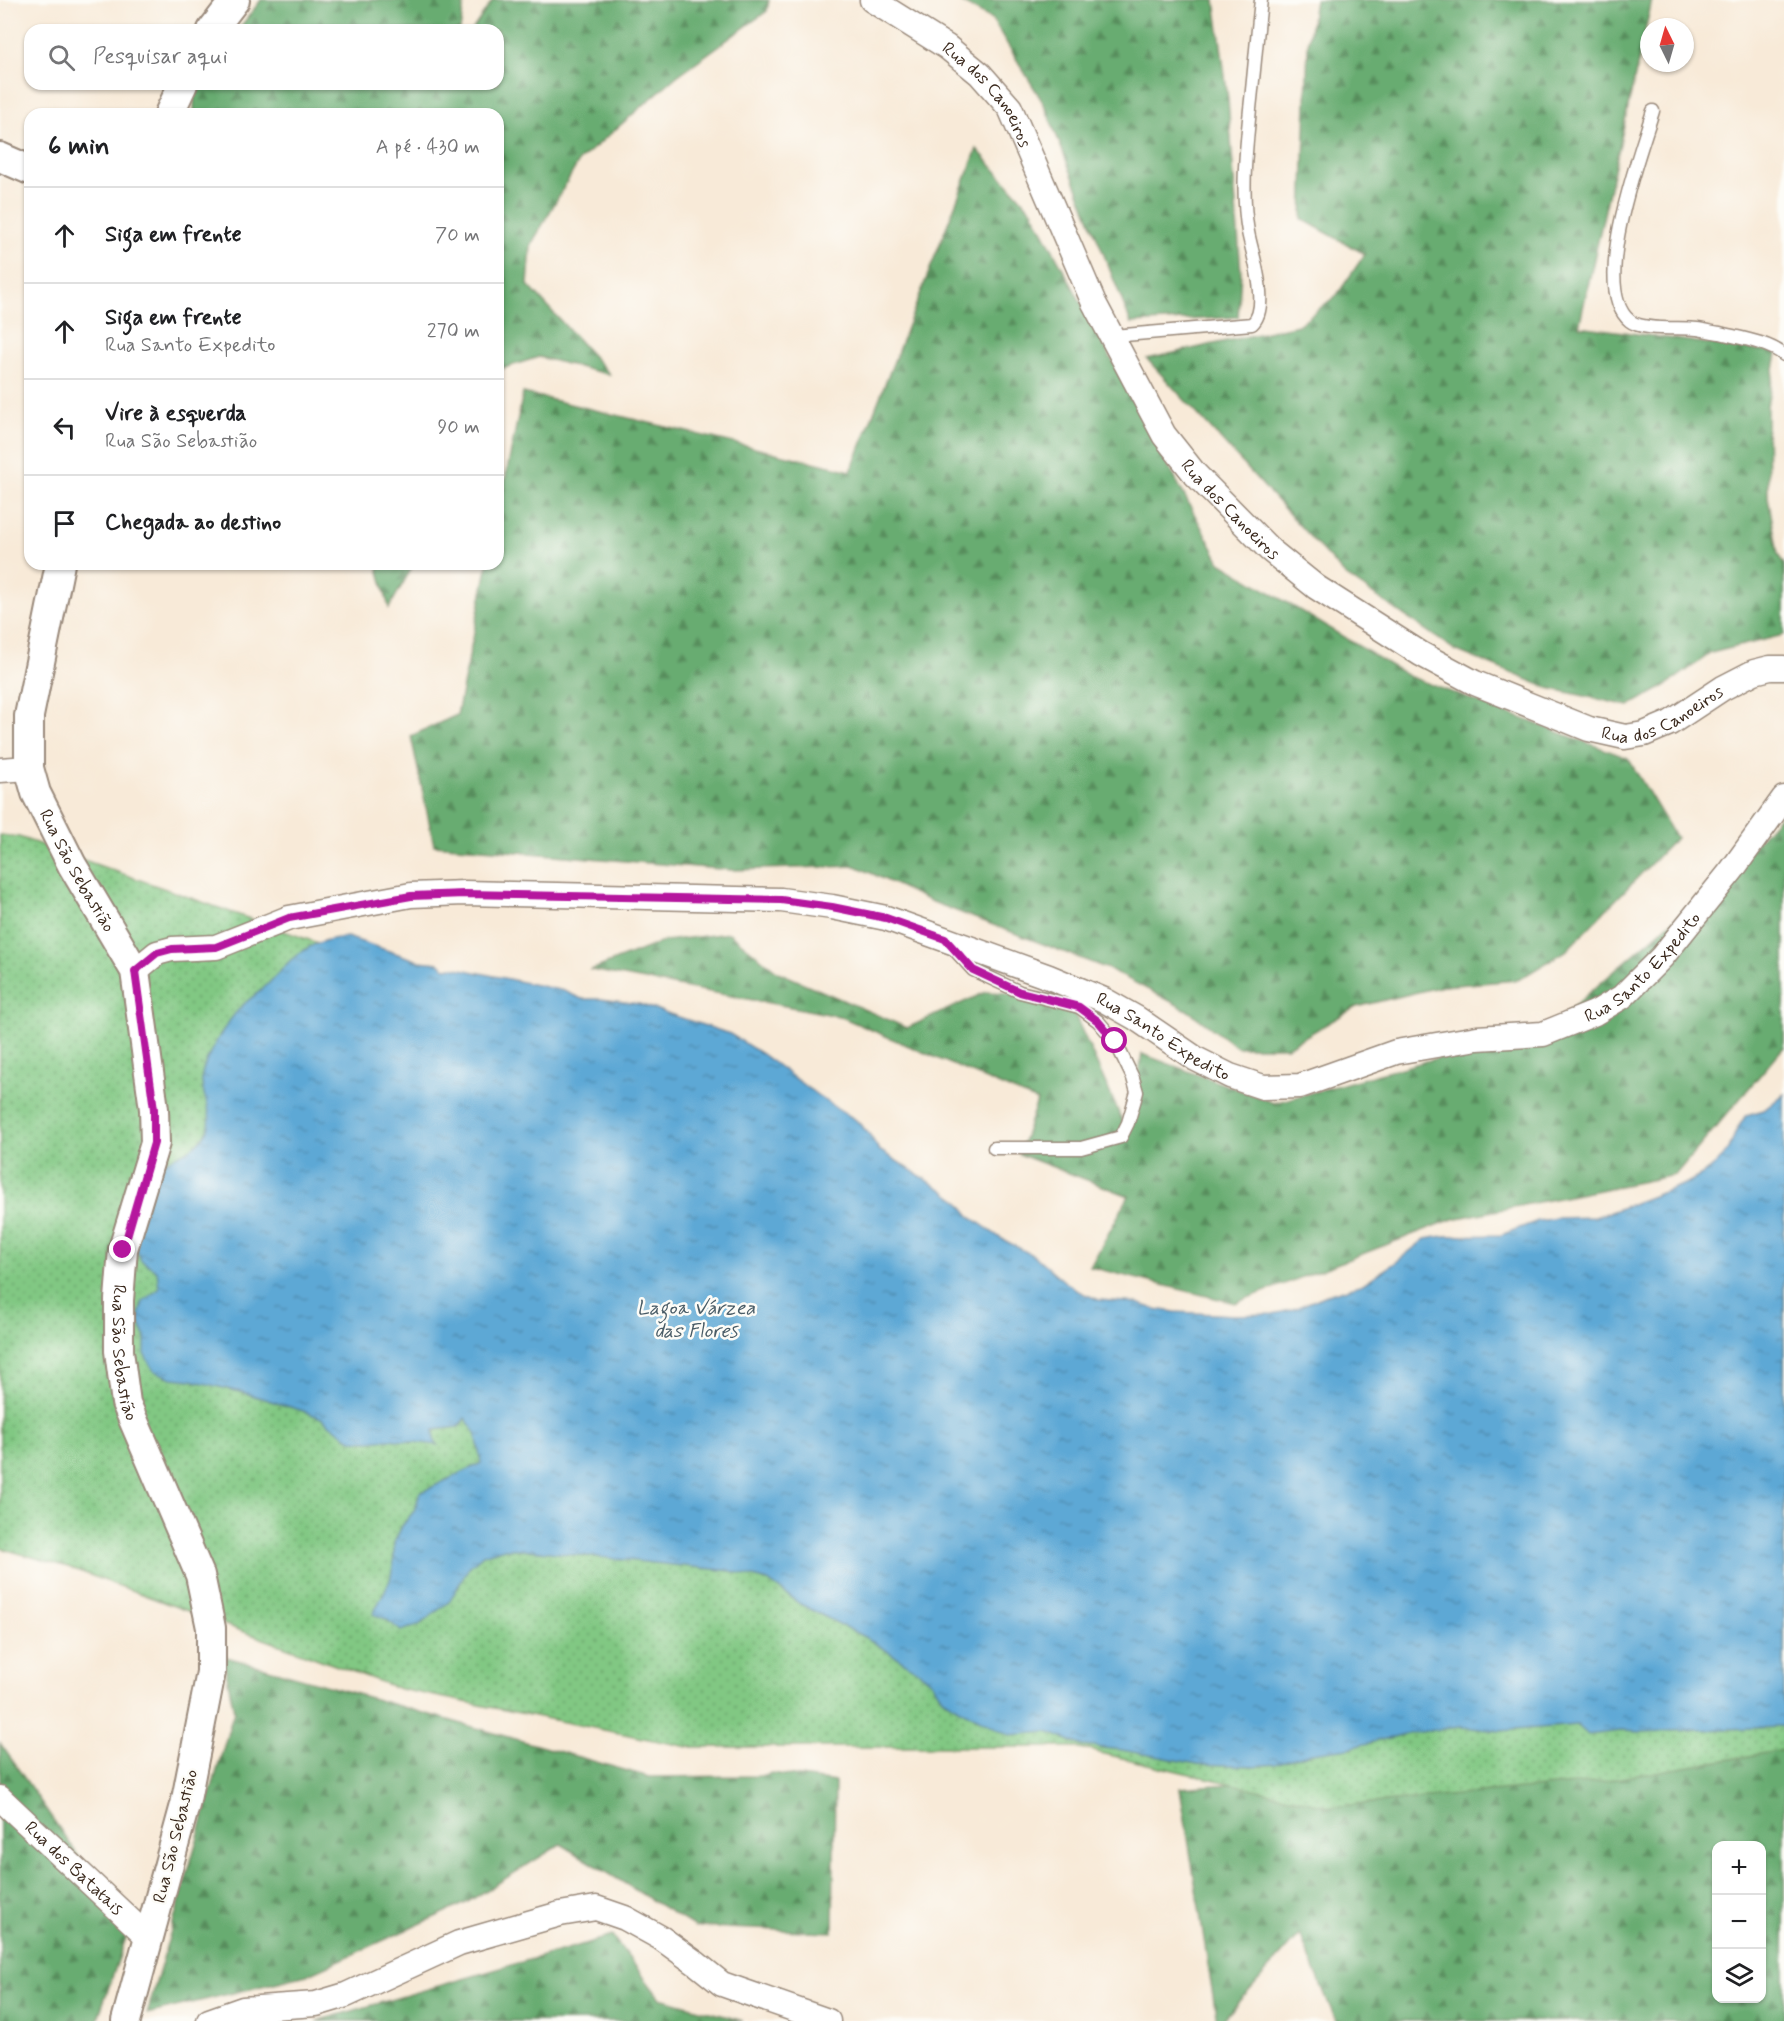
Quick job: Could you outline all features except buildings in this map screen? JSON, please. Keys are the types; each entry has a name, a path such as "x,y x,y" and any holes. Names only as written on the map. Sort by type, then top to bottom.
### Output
{"street":[{"path":"217,24 235,0"},
{"name":"Rua dos Canoeiros","path":"872,0 947,47 980,74 1010,108 1094,303 1164,435 1195,474 1270,550 1316,587 1421,654 1475,683 1589,729 1625,737 1644,734 1670,723 1723,688 1754,672 1770,668 1784,668"},
{"path":"172,108 180,90"},
{"path":"0,157 24,167"},
{"name":"Rua São Sebastião","path":"59,570 29,716 29,768 36,793 72,865 135,971 154,1109 154,1143 123,1250 119,1300 119,1351 126,1403 200,1575 211,1628 211,1672 185,1805 126,2021"},
{"path":"0,770 29,768"},
{"name":"Rua Santo Expedito","path":"135,971 157,953 172,949 216,947 289,918 400,897 477,894 781,900 886,918 945,939 1104,1000 1136,1018 1196,1059 1230,1076 1263,1087 1300,1086 1396,1052 1477,1038 1542,1034 1595,1014 1622,997 1662,957 1732,870 1784,798"},
{"name":"Rua dos Batatais","path":"0,1798 149,1938"},
{"path":"209,2021 243,2009 316,2004 346,1995 459,1943 560,1914 596,1908 625,1918 661,1938 722,1984 828,2021"}],"lane":[{"path":"1113,336 1252,324 1257,319 1260,312 1258,279 1248,231 1244,183 1261,0"},
{"path":"1653,111 1626,197 1615,256 1614,288 1620,310 1632,322 1644,326 1699,329 1741,338 1778,351 1784,356"},
{"path":"945,939 973,970 1020,992 1079,1007 1098,1021 1115,1041 1133,1078 1137,1092 1128,1123 1120,1137 1081,1148 993,1148"}],"green space":[{"path":"261,0 467,0 464,4 461,24 243,24"},
{"path":"493,0 769,0 767,11 677,76 579,161 531,245 528,285 610,375 539,357 504,368 504,108 194,108 194,90 504,90 504,24 476,24"},
{"path":"957,0 1215,0 1228,99 1241,273 1238,317 1131,323 1044,104 992,19"},
{"path":"1315,0 1652,0 1648,18 1640,18 1640,54 1579,326 1777,353 1767,406 1768,497 1778,554 1784,565 1784,635 1711,653 1665,686 1629,706 1548,688 1455,650 1345,575 1147,359 1298,325 1337,295 1365,254 1302,219 1308,45"},
{"path":"977,149 1032,211 1220,562 1408,676 1628,758 1676,838 1566,951 1518,980 1443,986 1356,1007 1287,1047 1237,1047 1187,1010 1111,970 930,901 856,866 732,870 434,845 411,736 457,715 487,570 504,570 504,485 523,393 851,471"},
{"path":"379,570 411,570 389,608"},
{"path":"1784,811 1784,1047 1675,1175 1453,1219 1235,1303 1090,1267 1129,1196 1019,1154 1037,1101 839,1016 591,970 665,941 729,933 778,972 907,1028 986,992 1066,995 1127,1131 1142,1054 1274,1103 1550,1027 1731,870"},
{"name":"Lagoa Várzea das Flores","path":"0,835 19,837 425,981 1228,1381 1784,1273 1784,1750 1597,1782 1330,1807 1075,1747 688,1747 400,1689 68,1567 0,1548"},
{"path":"223,1656 649,1777 760,1776 772,1773 835,1782 833,1932 695,1927 561,1844 466,1903 307,1975 147,2014 234,1711"},
{"path":"1784,1730 1784,2021 1336,2021 1300,1934 1222,2021 1217,2021 1180,1788 1353,1774"},
{"path":"0,1743 129,1929 97,2021 0,2021"},
{"path":"612,1936 660,1998 743,2021 317,2021"}],"water":[{"name":"Lagoa Várzea das Flores","path":"347,937 419,961 439,963 446,968 452,967 564,991 582,999 639,1004 730,1034 856,1120 879,1150 943,1190 958,1201 971,1217 1002,1239 1036,1257 1065,1282 1082,1293 1099,1300 1137,1303 1175,1312 1234,1315 1273,1314 1291,1310 1327,1295 1363,1284 1395,1263 1425,1239 1444,1236 1501,1235 1538,1221 1595,1217 1613,1211 1685,1184 1702,1175 1729,1149 1746,1115 1764,1110 1784,1094 1784,1727 1621,1731 1588,1735 1577,1725 1500,1731 1461,1727 1405,1734 1349,1748 1312,1753 1275,1764 1256,1766 1198,1764 1122,1750 1083,1746 1048,1732 1009,1735 942,1698 932,1682 917,1670 868,1639 800,1604 768,1581 731,1571 520,1549 501,1549 483,1555 469,1567 450,1601 419,1625 401,1631 386,1619 373,1614 390,1580 394,1562 394,1543 402,1526 414,1511 420,1493 481,1463 476,1433 465,1418 459,1427 434,1430 434,1440 438,1445 389,1439 351,1440 321,1418 303,1411 248,1394 191,1380 172,1378 154,1371 145,1355 145,1336 138,1319 143,1301 159,1289 157,1271 141,1260 133,1243 161,1163 197,1143 209,1126 210,1119 202,1075 212,1050 223,1030 240,1008 265,987 295,956 322,941"}],"route":[{"path":"123,1250 154,1143 154,1109 135,971 157,953 172,949 216,947 289,918 411,896 465,894 781,900 832,907 886,918 945,939 973,970 1020,992 1079,1007 1098,1021 1115,1041"}]}
